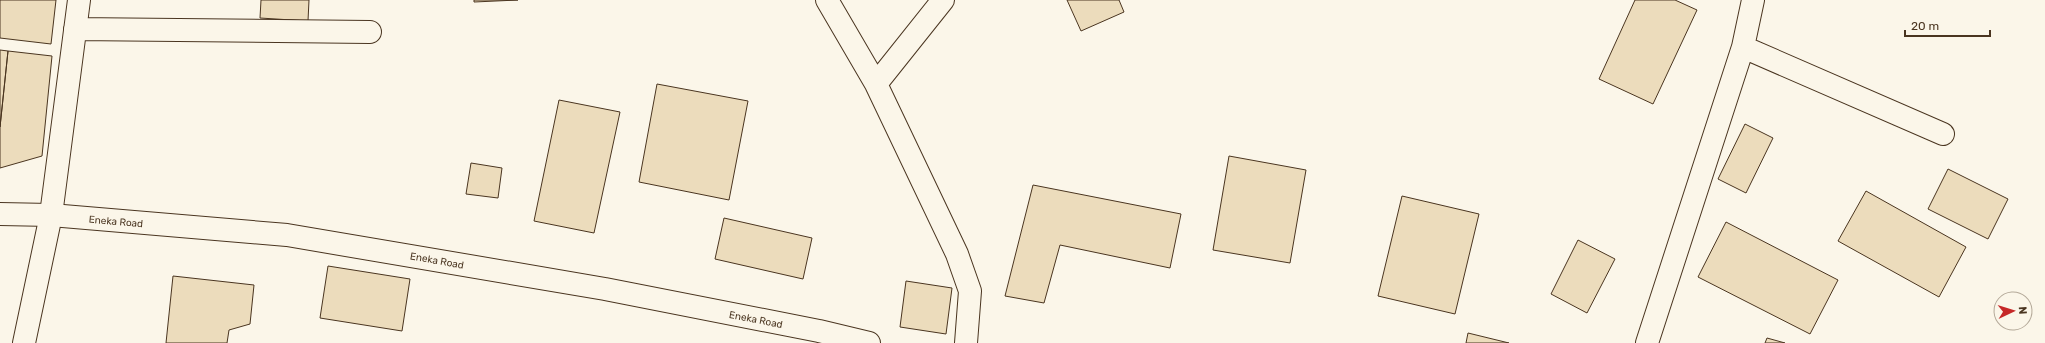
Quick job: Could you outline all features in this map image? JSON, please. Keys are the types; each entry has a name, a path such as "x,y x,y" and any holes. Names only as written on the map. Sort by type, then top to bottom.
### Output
{"street":[{"path":"24,343 51,216 79,0"},
{"path":"828,0 876,84 957,254 970,290 966,343"},
{"path":"876,84 943,0"},
{"path":"1647,343 1743,47 1753,0"},
{"path":"75,29 370,32"},
{"path":"1743,47 1943,134"},
{"name":"Eneka Road","path":"0,214 51,216 287,235 605,289 819,331 869,343"}],"building":[{"path":"0,0 56,0 51,44 0,38"},
{"path":"261,0 309,0 308,21 260,18"},
{"path":"474,0 518,0 474,2"},
{"path":"1067,0 1119,0 1124,12 1081,31"},
{"path":"1635,0 1675,0 1697,10 1653,104 1599,79"},
{"path":"0,50 8,51 0,127"},
{"path":"8,51 52,56 42,156 0,168 0,127"},
{"path":"657,84 748,101 729,200 639,182"},
{"path":"559,100 620,112 594,233 534,221"},
{"path":"1745,124 1773,138 1746,193 1718,179"},
{"path":"1229,156 1306,170 1290,263 1213,250"},
{"path":"471,163 502,168 498,198 466,194"},
{"path":"1948,169 2008,199 1988,239 1928,209"},
{"path":"1033,185 1181,214 1170,268 1060,245 1044,303 1005,296"},
{"path":"1866,191 1966,247 1939,297 1838,241"},
{"path":"1402,196 1479,214 1455,314 1378,296"},
{"path":"724,218 812,238 803,279 715,259"},
{"path":"1726,222 1838,280 1810,334 1698,277"},
{"path":"1578,240 1615,259 1587,313 1551,294"},
{"path":"328,266 410,279 402,331 320,318"},
{"path":"173,276 254,285 250,324 229,330 227,343 166,343"},
{"path":"906,281 952,288 946,334 900,327"},
{"path":"1468,333 1509,343 1466,343"},
{"path":"1767,338 1785,343 1765,343"}]}
